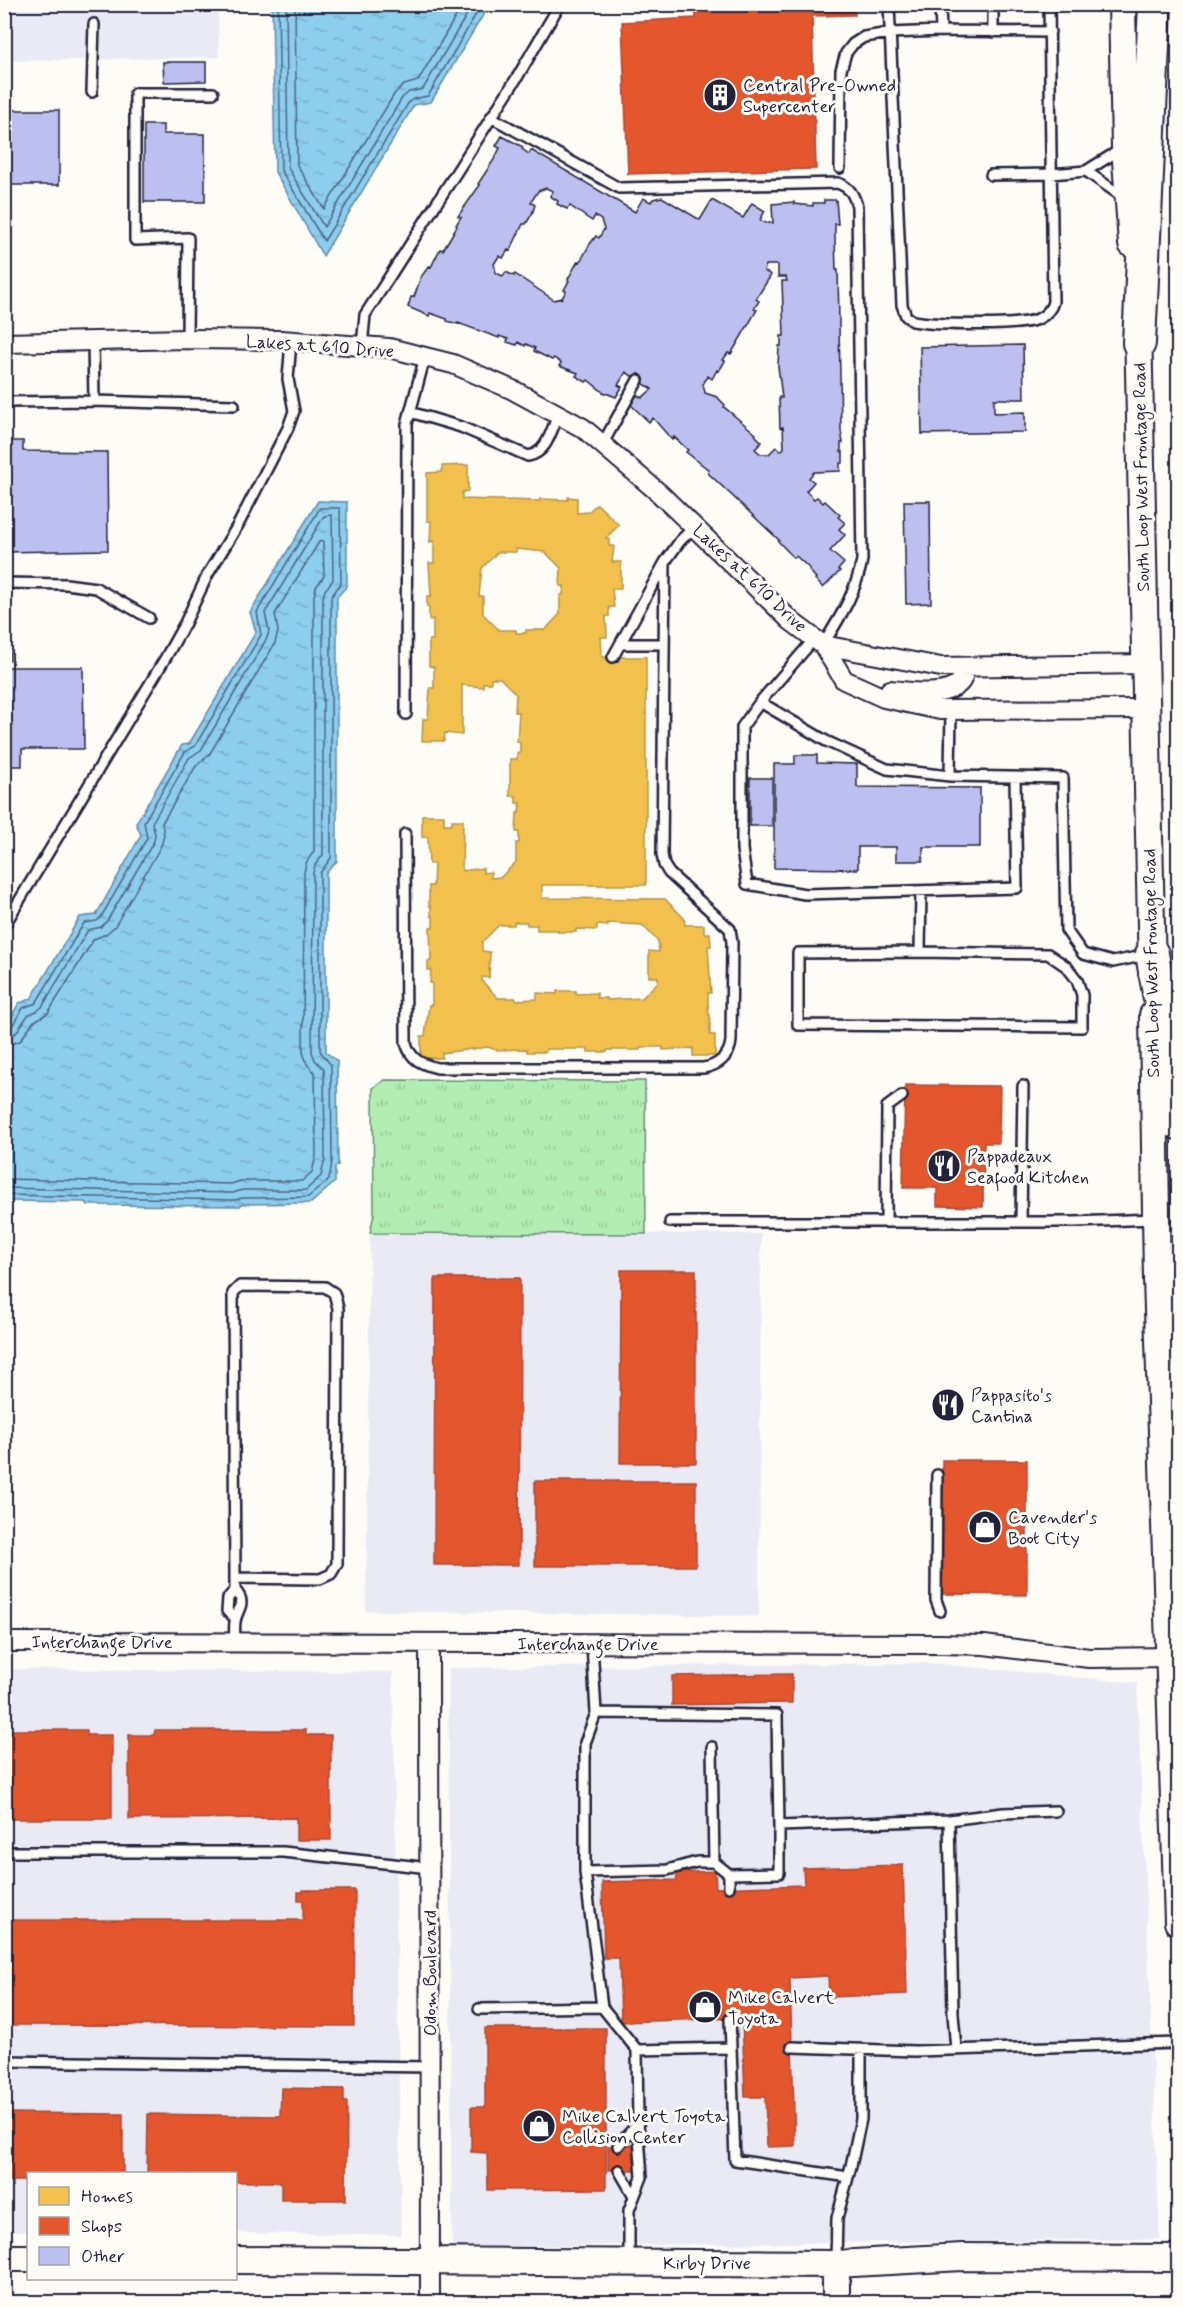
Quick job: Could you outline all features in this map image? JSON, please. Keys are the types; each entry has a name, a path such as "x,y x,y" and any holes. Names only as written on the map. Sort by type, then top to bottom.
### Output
{"highway":[{"path":"1139,343 1155,4"},
{"path":"1152,954 1174,1076 1179,1123"}],"main road":[{"name":"South Loop West Frontage Road","path":"1122,4 1125,147 1139,343 1152,954 1155,1219 1179,1922"},
{"name":"Kirby Drive","path":"237,2260 836,2264 962,2257 1179,2258"},
{"path":"4,2258 27,2258"},
{"path":"836,2264 836,2302"}],"street":[{"name":"Lakes at 610 Drive","path":"4,343 187,339 291,341 389,348 453,364 513,390 583,428 695,526 791,621 819,642 844,680"},
{"name":"Lakes at 610 Drive","path":"819,642 941,667 1145,664"},
{"path":"844,680 889,689 935,692 951,689 960,682 966,667"},
{"path":"844,680 884,698 940,710 1145,709"},
{"name":"Interchange Drive","path":"4,1642 984,1645 1089,1658 1171,1657"},
{"name":"Odom Boulevard","path":"429,1643 430,2302"}],"lane":[{"path":"362,346 366,315 492,117 560,4"},
{"path":"889,4 902,305 906,316 913,321 1004,324 1036,320 1052,308 1054,297 1049,4"},
{"path":"940,4 941,31"},
{"path":"993,4 993,32"},
{"path":"92,92 94,24"},
{"path":"840,168 841,70 846,53 853,44 864,38 890,33 1050,32"},
{"path":"187,339 188,238 135,240 135,93 213,93"},
{"path":"492,117 619,188 838,183 854,193 857,206 862,560 851,600 819,642 760,702 741,727 742,849 747,884 805,894 1017,888 1015,778"},
{"path":"991,175 1086,171 1125,147"},
{"path":"1086,171 1129,200"},
{"path":"93,340 94,401"},
{"path":"4,926 176,640 208,574 238,525 288,428 294,411 288,379 291,341"},
{"path":"406,714 407,424 425,357"},
{"path":"602,445 638,380"},
{"path":"4,402 94,401 234,405"},
{"path":"410,412 461,427 528,456 536,455 543,450 558,415"},
{"path":"613,657 665,562 680,541 695,526"},
{"path":"405,834 406,1044 414,1059 423,1065 437,1068 703,1068 713,1067 720,1062 730,1049 731,1041 732,942 730,929 669,873 664,865 662,854 665,562"},
{"path":"4,583 66,584 96,588 150,618"},
{"path":"620,644 664,644"},
{"path":"760,702 826,741 887,769 950,776 1064,778 1066,930 1083,954 1113,962 1152,954"},
{"path":"950,776 951,710"},
{"path":"920,952 921,891"},
{"path":"920,952 1048,954 1067,967 1077,980 1082,995 1082,1027 798,1025 798,953 920,952"},
{"path":"1021,1222 1023,1086"},
{"path":"886,1222 887,1107 902,1096"},
{"path":"670,1222 1021,1222 1155,1219"},
{"path":"235,1578 320,1579 331,1575 337,1564 338,1308 334,1293 325,1287 240,1286 233,1293 235,1590 240,1596 240,1610 235,1618 235,1643"},
{"path":"937,1475 936,1600 940,1611"},
{"path":"592,1644 596,1713 585,1743 585,1872 602,2007 637,2050 638,2122 642,2177 629,2210 629,2263"},
{"path":"585,1872 667,1869 698,1862 714,1862 729,1874 779,1873 777,1715 596,1713"},
{"path":"712,1747 714,1862"},
{"path":"779,1826 949,1820 1002,1813 1056,1811"},
{"path":"949,1820 953,2014 956,2049"},
{"path":"4,1852 283,1852 430,1868"},
{"path":"729,1874 729,1887"},
{"path":"479,2009 602,2007"},
{"path":"730,2019 735,2160 848,2177"},
{"path":"792,2048 956,2049 1179,2043"},
{"path":"637,2050 731,2048"},
{"path":"836,2264 837,2218 861,2119 861,2050"},
{"path":"4,2061 430,2067"},
{"path":"618,2145 638,2122"},
{"path":"619,2170 634,2196"}],"shaded area":[{"path":"4,5 218,5 219,57 5,61"},
{"path":"370,1233 761,1234 759,1616 366,1611"},
{"path":"929,1663 1137,1683 1160,2239 452,2247 448,1668"},
{"path":"5,1669 393,1672 401,2235 237,2233 237,2172 27,2172 27,2231 5,2231"}],"green space":[{"path":"385,1080 645,1081 646,1234 370,1233 374,1214 373,1088"}],"water":[{"path":"272,5 489,5 431,102 414,105 323,256 275,172"},
{"path":"318,501 347,502 347,586 337,597 337,861 326,873 326,1052 337,1061 338,1165 335,1167 335,1182 311,1203 242,1204 240,1206 88,1205 86,1202 5,1201 5,1027 19,1003 31,999 80,917 96,915 141,835 136,823 182,745 189,744 256,632 250,612"}],"building: Homes":[{"path":"468,465 468,491 462,492 462,499 540,501 540,499 577,498 577,513 588,512 597,504 619,525 606,538 609,539 609,546 614,546 612,562 621,562 621,589 612,589 614,607 609,607 609,616 606,616 607,637 601,637 602,657 646,657 646,885 542,885 542,898 665,899 684,918 685,925 704,925 704,933 710,933 711,946 708,946 711,993 708,993 708,1003 710,1035 715,1035 715,1056 693,1056 693,1048 663,1050 663,1047 640,1047 640,1050 607,1050 607,1052 588,1052 588,1049 546,1049 546,1052 527,1052 527,1049 497,1050 487,1047 442,1053 442,1058 421,1058 421,1036 425,1036 429,1005 432,1005 431,970 428,970 428,961 431,961 430,927 433,927 433,916 431,916 431,906 429,906 429,886 433,886 434,864 429,864 428,837 422,837 422,815 444,815 444,824 452,824 452,820 463,820 462,871 483,868 483,873 491,872 491,878 501,877 516,862 516,843 519,843 519,832 516,832 520,803 516,803 516,796 510,796 510,759 517,759 517,753 520,753 520,742 517,742 519,712 515,712 516,694 500,678 491,678 491,683 483,683 483,687 462,685 462,735 445,733 444,741 422,741 423,719 428,719 430,688 434,688 434,667 429,666 429,640 433,640 433,619 429,620 427,596 431,596 429,563 434,563 434,541 430,542 431,521 427,521 427,473 442,472 442,466","holes":["516,549 545,552 561,568 560,586 564,586 563,595 560,595 560,614 545,630 526,630 526,633 516,633 516,630 499,630 483,614 483,596 479,596 482,568 498,552 516,552","514,922 527,922 527,925 537,925 537,930 558,930 558,932 576,932 576,929 597,930 597,925 608,926 608,923 642,925 658,941 659,952 649,951 649,977 658,977 658,982 642,998 607,1000 607,998 597,998 597,993 576,994 576,991 557,991 557,994 537,993 537,999 498,998 482,981 482,977 489,978 490,952 482,951 482,942 499,925 514,925"]}],"building: Shops":[{"name":"Central Pre-Owned Supercenter","path":"695,4 854,4 855,15 812,16 816,169 628,174 622,22 696,18"},
{"name":"Pappadeaux Seafood Kitchen","path":"905,1085 1000,1086 999,1143 984,1143 983,1207 937,1206 937,1188 903,1188"},
{"path":"621,1270 696,1270 696,1463 620,1463"},
{"path":"435,1278 520,1278 519,1565 434,1565"},
{"name":"Cavender's Boot City","path":"942,1460 1027,1460 1027,1595 942,1594"},
{"path":"535,1481 696,1481 696,1566 535,1566"},
{"path":"792,1674 792,1703 672,1705 672,1676"},
{"path":"4,1730 87,1730 87,1735 112,1735 112,1819 4,1819"},
{"path":"155,1730 306,1730 306,1735 331,1735 331,1840 296,1840 296,1818 129,1819 129,1735 154,1735"},
{"name":"Mike Calvert Toyota","path":"903,1865 907,1994 829,1997 828,1976 790,1978 795,2146 767,2147 765,2097 745,2097 742,2018 621,2022 619,1958 604,1958 602,1882 677,1880 676,1873 715,1871 716,1888 804,1885 803,1868"},
{"path":"303,1890 355,1890 354,2026 4,2025 4,1920 303,1920 303,1900 298,1900 298,1892 303,1892"},
{"name":"Mike Calvert Toyota Collision Center","path":"485,2028 606,2028 606,2189 488,2190 487,2153 471,2152 471,2107 485,2107"},
{"path":"281,2088 344,2089 344,2102 347,2102 346,2200 281,2200 281,2182 237,2182 237,2172 147,2172 148,2114 280,2116"},
{"path":"4,2113 123,2114 123,2172 27,2172 27,2181 4,2181"},
{"path":"636,2145 637,2170 608,2170 608,2146"}],"building: Other":[{"path":"163,62 206,62 206,81 164,82"},
{"path":"4,110 59,110 59,185 4,185"},
{"path":"144,125 163,125 163,134 205,134 205,202 144,202"},
{"path":"502,136 523,147 522,149 529,154 531,150 635,212 643,198 651,202 653,199 662,197 700,220 712,200 743,218 752,203 765,211 760,220 773,223 772,204 794,202 794,204 813,206 813,203 824,203 824,200 836,200 838,224 835,224 835,240 836,270 838,270 843,463 840,463 840,471 814,472 809,478 814,482 806,491 814,499 817,497 823,503 825,501 845,523 839,529 845,535 830,551 844,563 838,570 840,571 823,588 810,569 796,556 794,558 779,540 708,473 709,470 686,452 688,450 674,437 672,440 653,418 649,422 630,404 637,395 642,398 652,389 626,372 618,385 622,387 616,397 603,392 588,380 586,382 576,376 578,373 559,366 561,363 554,358 552,360 534,351 535,348 526,344 525,346 518,342 517,345 507,342 508,339 447,321 447,319 430,313 429,316 408,307 421,277 429,266 431,267 440,249 443,250 461,217 458,216 480,185 478,184 495,158 500,148 496,146","holes":["546,188 553,191 550,196 558,201 557,204 567,209 570,206 592,221 595,216 601,220 604,229 599,238 596,236 590,244 580,262 578,261 568,279 562,298 554,300 515,274 514,276 506,272 503,276 496,273 494,264 499,256 503,258 508,250 510,251 523,224 526,224 532,214 535,205 531,202 538,191","766,265 778,265 778,277 786,277 787,281 782,281 784,336 781,336 778,366 782,398 779,397 780,428 783,427 784,448 781,451 776,447 769,454 761,454 755,449 762,442 756,434 724,407 725,405 717,397 705,393 703,384 708,376 712,379 717,370 719,371 725,361 723,360 728,353 731,354 757,310 754,309 759,301 756,299 771,275 764,271"]},
{"path":"1023,345 1024,399 994,399 994,413 1025,412 1025,432 922,434 920,347"},
{"path":"4,441 23,441 23,451 107,452 108,550 4,552"},
{"path":"904,501 930,501 931,603 906,604"},
{"path":"4,640 10,640 10,660 4,660"},
{"path":"4,667 83,667 84,749 22,749 22,766 4,766"},
{"path":"795,755 817,755 817,763 857,764 857,787 980,788 980,847 923,847 923,861 896,861 896,847 858,847 858,869 774,868 774,764 795,764"},
{"path":"750,778 772,778 772,826 750,826"}],"place":[{"name":"Central Pre-Owned Supercenter","path":"720,95"},
{"name":"Pappadeaux Seafood Kitchen","path":"944,1166"},
{"name":"Pappasito's Cantina","path":"948,1405"},
{"name":"Cavender's Boot City","path":"985,1527"},
{"name":"Mike Calvert Toyota","path":"705,2007"},
{"name":"Mike Calvert Toyota Collision Center","path":"539,2126"}]}
